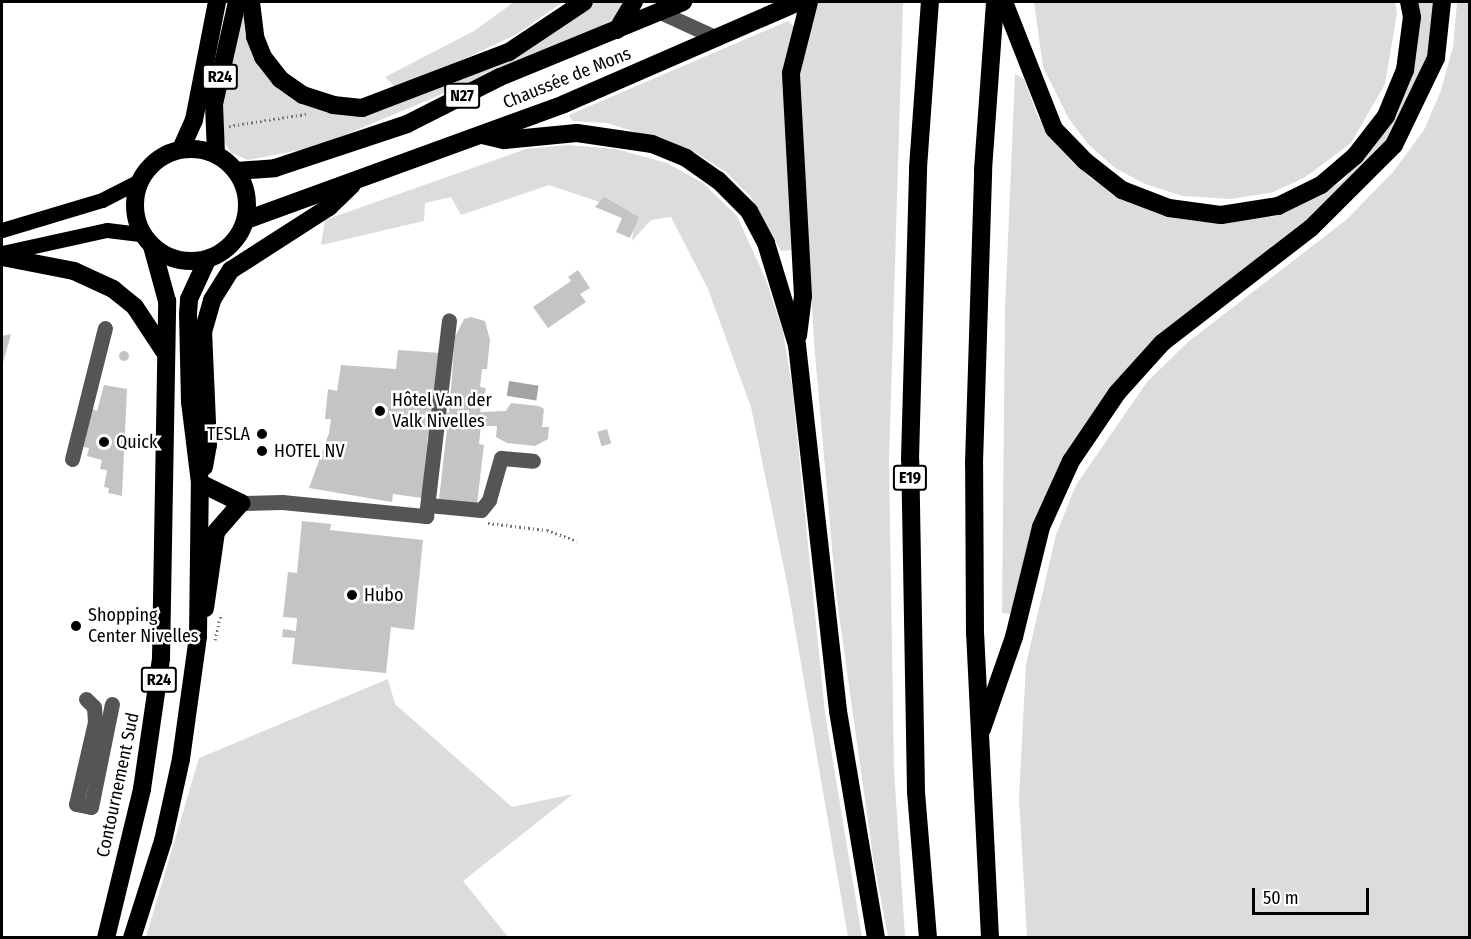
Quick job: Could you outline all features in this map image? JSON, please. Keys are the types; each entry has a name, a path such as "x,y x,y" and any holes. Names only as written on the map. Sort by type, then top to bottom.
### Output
{"highway":[{"name":"R24","path":"181,149 194,120 218,2"},
{"name":"R24","path":"216,154 214,104 237,2"},
{"path":"251,2 255,37 263,57 280,79 303,95 333,105 362,108 509,52 584,2"},
{"path":"617,30 634,2"},
{"name":"Chaussée de Mons","path":"236,171 275,168 378,135 500,76 682,2"},
{"name":"Chaussée de Mons","path":"246,220 482,135 799,2"},
{"path":"797,345 802,296 791,73 809,2"},
{"path":"990,938 979,740 974,439 983,170 995,2"},
{"path":"1004,2 1054,129 1085,161 1122,190 1169,208 1221,214 1278,206 1321,186 1355,156 1386,116 1406,70 1412,17 1409,2"},
{"path":"979,740 1014,637 1041,527 1071,461 1118,393 1162,343 1311,228 1394,145 1436,57 1442,2"},
{"name":"E19","path":"928,938 916,791 910,459 911,314 929,10"},
{"path":"482,135 504,140 558,133 622,136 686,158 718,180 749,211 778,276 797,345 838,711 876,938"},
{"path":"139,181 154,161 181,149 216,154 236,171 248,203 246,220 232,245 207,260 178,260 147,240"},
{"name":"R24","path":"139,181 135,213 147,240"},
{"path":"198,636 212,581 216,532 242,503 200,483 208,444 203,332 212,300 231,270 328,207 356,182"},
{"name":"Contournement Sud","path":"106,938 148,757 161,658 167,301 147,240"},
{"path":"2,255 74,271 113,289 135,307 166,355"},
{"name":"R24","path":"132,938 163,841 180,759 198,636 200,483 190,402 188,314 189,299 207,260"}],"main road":[{"path":"2,230 102,200 139,181"},
{"path":"2,255 107,230 147,240"}],"lane":[{"path":"660,12 717,38"},
{"path":"242,503 282,502 426,516 449,320"},
{"path":"72,459 105,328"},
{"path":"428,505 481,510 489,500 501,458 533,461"},
{"path":"86,699 94,707 95,722 76,804 91,807 112,704"}],"path":[{"path":"481,522 547,530 577,541"}],"shaded area":[{"path":"514,2 563,2 517,34 398,90 385,77 474,31"},
{"path":"592,2 628,2 607,25 316,147 248,160 231,153 220,135 220,115 240,11 246,13 269,76 355,113 383,110 495,65"},
{"path":"822,2 903,2 889,460 894,770 905,937 888,937 873,857 836,593 814,342 799,67 815,4"},
{"path":"1034,2 1395,2 1397,13 1385,84 1351,143 1304,178 1273,192 1231,199 1183,196 1145,184 1115,168 1088,144 1069,119 1043,67"},
{"path":"1418,2 1434,2 1430,50 1419,82 1383,147 1347,187 1130,365 1106,397 1011,614 1002,613 1005,310 1015,74 1024,79 1038,117 1058,146 1090,178 1131,203 1166,217 1213,223 1277,216 1342,182 1397,114 1410,79"},
{"path":"1457,2 1470,2 1469,937 1027,937 1019,798 1026,664 1056,535 1076,485 1147,382 1188,342 1346,220 1393,172 1424,130 1440,93 1453,47"},
{"path":"788,21 794,26 785,75 791,250 781,251 750,196 726,172 690,149 607,123 572,121 569,115"},
{"path":"568,145 616,149 667,163 703,183 737,216 766,280 783,332 792,386 825,713 862,937 848,937 788,588 751,407 708,289 671,217 651,220 632,241 635,214 549,185 461,215 451,197 425,203 424,221 321,245 325,220 526,149"},
{"path":"509,381 539,386 536,401 507,396"},
{"path":"388,679 395,704 512,807 573,794 463,881 508,937 146,937 199,758"}],"building":[{"path":"604,197 639,217 630,238 616,232 622,218 595,207"},
{"path":"578,270 590,288 580,294 586,302 548,328 533,307 571,281 568,277"},
{"name":"Hôtel Van der Valk Nivelles","path":"471,317 485,321 490,340 487,369 482,369 480,387 486,388 480,412 506,411 511,403 539,406 544,409 542,427 549,427 548,439 535,446 507,443 496,437 497,426 481,426 479,444 484,445 477,504 439,499 448,421 433,421 432,435 428,435 422,498 393,494 392,502 309,488 329,433 331,419 325,419 328,389 337,391 341,365 396,369 398,350 440,353 434,411 449,413 455,337 464,319"},
{"path":"11,334 2,366 2,336"},
{"path":"124,351 128,352 128,360 124,361 120,360 119,356 120,352"},
{"name":"Quick","path":"104,385 127,389 122,496 108,493 109,488 104,487 107,470 100,469 102,460 87,456 89,448 83,447 92,409 97,411"},
{"name":"TESLA","path":"258,428 265,428 265,440 258,440"},
{"path":"607,429 611,443 602,446 597,432"},
{"name":"HOTEL NV","path":"259,444 265,444 265,457 259,457"},
{"name":"Hubo","path":"302,521 331,524 330,530 423,540 414,630 391,627 386,673 292,664 295,638 282,637 283,629 296,631 297,618 283,617 288,572 297,573"}],"place":[{"name":"Hôtel Van der Valk Nivelles","path":"380,411"},
{"name":"TESLA","path":"262,434"},
{"name":"Quick","path":"104,442"},
{"name":"HOTEL NV","path":"262,451"},
{"name":"Hubo","path":"352,595"},
{"name":"Shopping Center Nivelles","path":"76,626"}]}
